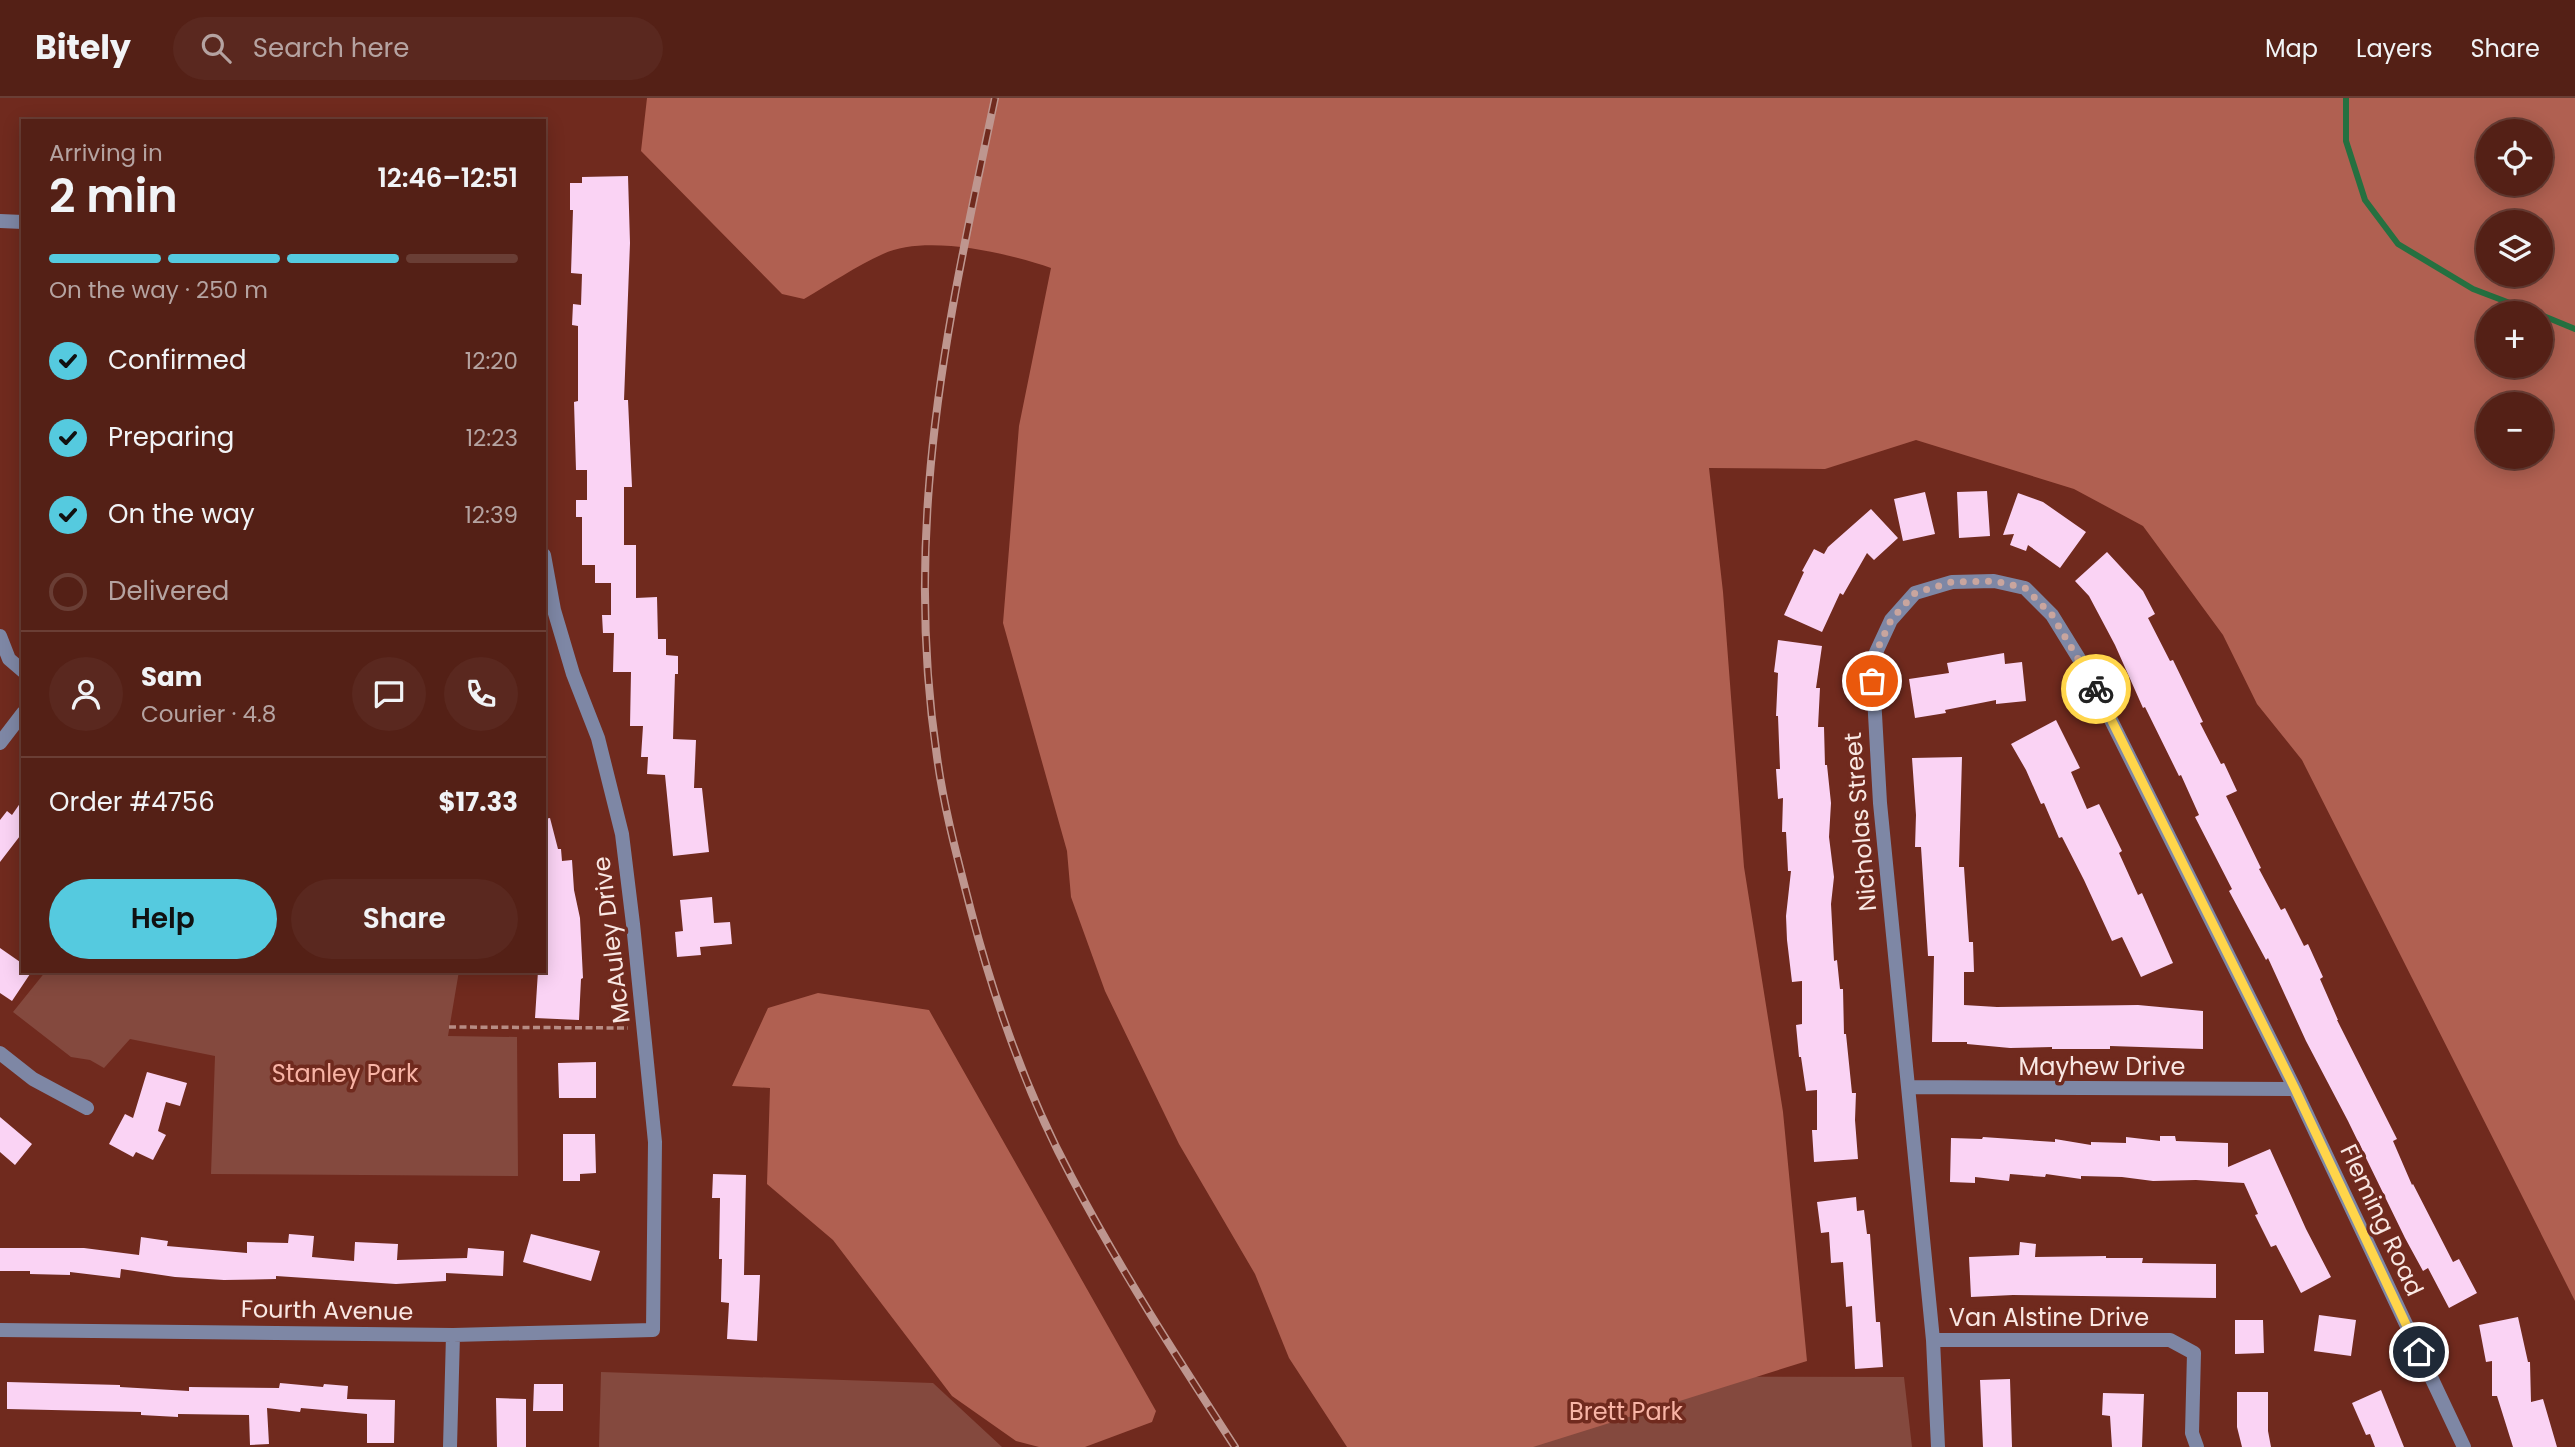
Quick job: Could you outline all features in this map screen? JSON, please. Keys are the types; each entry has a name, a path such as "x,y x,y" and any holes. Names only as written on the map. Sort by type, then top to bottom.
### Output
{"street":[{"path":"0,221 21,222"},
{"name":"McAuley Drive","path":"546,566 554,610 573,674 598,738 622,834 655,1142 653,1330"},
{"name":"Nicholas Street","path":"1938,1447 1933,1340 1880,803 1872,661 1891,620 1915,593 1952,582 1994,581 2025,588 2052,615 2086,670 2295,1089"},
{"path":"0,636 9,659 21,669"},
{"path":"0,743 21,716"},
{"path":"0,1053 33,1079 87,1108"},
{"name":"Mayhew Drive","path":"1908,1087 2295,1089"},
{"name":"Fleming Road","path":"2295,1089 2464,1447"},
{"name":"Fourth Avenue","path":"0,1329 453,1335 653,1330"},
{"path":"450,1447 453,1335"},
{"name":"Van Alstine Drive","path":"1933,1340 2170,1340 2194,1353 2192,1433 2197,1447"}],"path":[{"path":"449,1027 644,1028"}],"green space":[{"path":"647,98 2575,98 2575,1301 2302,760 2257,704 2223,635 2143,526 2074,489 1916,440 1825,469 1709,468 1723,592 1744,867 1783,1112 1807,1361 1533,1447 1347,1447 1289,1358 1255,1274 1179,1144 1105,991 1071,897 1067,851 1003,623 1019,426 1051,268 967,248 921,246 901,248 883,254 804,299 782,294 641,151"},
{"name":"Stanley Park","path":"44,973 459,973 448,1036 517,1037 518,1176 211,1174 215,1056 130,1039 104,1068 90,1060 71,1057 13,1012"},
{"path":"818,993 929,1010 1156,1411 1152,1422 1085,1447 1039,1447 1016,1441 952,1396 833,1240 767,1184 770,1088 732,1086 768,1008"},
{"path":"601,1372 933,1383 1002,1447 599,1447"},
{"name":"Brett Park","path":"1314,1376 1904,1377 1912,1447 1375,1447"}],"building":[{"path":"628,176 630,243 624,400 628,400 632,487 624,487 624,545 636,545 636,598 657,597 658,639 666,639 666,655 678,656 673,739 696,740 694,788 702,788 709,852 673,856 665,775 647,774 648,757 641,757 643,726 630,726 631,672 613,672 614,633 603,633 602,615 611,615 611,583 595,583 595,565 582,565 582,517 576,517 576,500 587,500 587,470 576,470 574,402 578,401 578,326 572,325 573,304 581,305 582,274 571,273 573,210 570,210 570,183 582,183 582,177"},
{"path":"1987,491 1990,536 1959,538 1957,492"},
{"path":"1925,492 1935,534 1903,541 1894,499"},
{"path":"2018,493 2043,502 2086,532 2060,568 2028,545 2026,551 2010,545 2014,534 2003,535"},
{"path":"1871,509 1898,538 1874,560 1867,553 1843,595 1840,593 1822,632 1784,615 1814,549 1824,554 1828,547"},
{"path":"2107,552 2143,591 2155,614 2148,618 2170,661 2173,660 2203,722 2200,723 2237,791 2226,796 2261,868 2259,869 2281,910 2285,908 2304,946 2308,944 2323,977 2320,979 2337,1020 2397,1139 2393,1141 2412,1185 2453,1262 2459,1259 2477,1293 2449,1308 2428,1268 2423,1271 2405,1238 2306,1041 2268,958 2266,960 2229,891 2232,889 2195,817 2199,815 2181,775 2179,776 2145,707 2143,708 2115,645 2089,596 2075,581"},
{"path":"1778,640 1822,646 1816,688 1820,688 1818,727 1824,727 1825,765 1831,803 1829,837 1834,877 1831,904 1834,961 1837,960 1840,989 1843,989 1844,1034 1852,1093 1856,1093 1858,1159 1814,1162 1812,1130 1817,1130 1817,1090 1806,1091 1799,1057 1796,1025 1802,1024 1802,981 1792,982 1787,940 1786,916 1791,871 1788,871 1786,832 1782,832 1783,798 1778,799 1776,769 1780,769 1776,716 1778,673 1774,672"},
{"path":"2004,653 2005,664 2022,662 2026,701 1996,704 1996,700 1915,718 1909,679 1949,673 1947,663"},
{"path":"2056,720 2080,768 2071,772 2087,809 2099,804 2122,851 2119,853 2138,895 2142,893 2173,963 2141,977 2122,937 2112,941 2062,837 2059,838 2044,803 2041,804 2011,744"},
{"path":"1962,757 1959,867 1964,867 1969,942 1973,942 1974,972 1964,972 1964,1005 2138,1005 2203,1011 2203,1049 2110,1046 2110,1049 2010,1048 1967,1042 1932,1042 1934,956 1928,956 1921,847 1915,847 1912,758"},
{"path":"21,802 21,835 0,862 0,820 7,811 12,815"},
{"path":"550,818 558,849 561,849 562,861 572,860 574,890 580,918 583,978 579,1020 535,1018 538,973 546,973 546,819"},
{"path":"712,897 714,923 730,922 732,944 700,947 701,955 677,957 675,932 683,931 680,900"},
{"path":"0,948 21,963 21,973 31,973 12,1001 0,993"},
{"path":"596,1062 596,1098 559,1098 558,1063"},
{"path":"147,1072 187,1083 180,1106 166,1102 158,1131 166,1135 153,1160 136,1152 133,1157 109,1144 125,1114 133,1118"},
{"path":"0,1117 32,1144 15,1165 0,1152"},
{"path":"563,1134 595,1134 596,1173 580,1174 580,1181 563,1181"},
{"path":"2160,1136 2175,1136 2176,1141 2228,1143 2228,1167 2270,1149 2331,1277 2301,1293 2276,1245 2271,1247 2255,1215 2258,1214 2244,1183 2153,1181 2122,1177 2081,1176 2081,1179 2046,1174 2045,1177 2010,1174 2009,1181 1975,1177 1975,1183 1950,1182 1951,1138 1983,1137 2055,1142 2055,1139 2091,1145 2091,1142 2126,1143 2126,1137 2160,1141"},
{"path":"713,1174 746,1175 744,1275 760,1275 757,1341 727,1339 729,1303 721,1302 720,1198 712,1198"},
{"path":"1856,1197 1857,1211 1864,1210 1867,1234 1870,1234 1876,1322 1880,1322 1883,1367 1855,1369 1852,1306 1846,1307 1843,1262 1831,1263 1829,1232 1821,1233 1817,1202"},
{"path":"289,1234 314,1236 312,1257 354,1261 355,1242 398,1244 397,1260 467,1258 468,1248 504,1251 503,1276 446,1273 446,1281 396,1284 276,1276 276,1279 224,1280 175,1277 121,1269 120,1278 70,1272 70,1275 0,1271 0,1248 84,1248 139,1255 141,1237 168,1241 167,1246 247,1253 247,1242 288,1243"},
{"path":"531,1234 600,1251 591,1281 523,1262"},
{"path":"2020,1242 2036,1244 2035,1257 2106,1256 2143,1258 2142,1263 2216,1264 2216,1298 2013,1295 1971,1297 1969,1257 2019,1255"},
{"path":"2319,1315 2356,1320 2351,1356 2314,1351"},
{"path":"2518,1317 2530,1362 2531,1402 2543,1399 2557,1447 2513,1447 2497,1396 2492,1396 2492,1361 2486,1362 2479,1325"},
{"path":"2235,1320 2263,1320 2264,1353 2235,1354"},
{"path":"2010,1379 2012,1447 1983,1447 1980,1380"},
{"path":"7,1382 120,1385 189,1391 189,1387 279,1388 280,1383 323,1387 324,1384 348,1386 347,1399 395,1400 394,1443 367,1443 367,1414 301,1408 300,1412 267,1408 269,1444 250,1445 249,1415 178,1414 178,1417 141,1415 141,1412 7,1409"},
{"path":"534,1384 563,1384 563,1411 533,1411"},
{"path":"2381,1390 2404,1447 2375,1447 2370,1434 2366,1435 2352,1403"},
{"path":"2237,1392 2268,1392 2268,1431 2271,1447 2242,1447 2237,1427"},
{"path":"2103,1393 2144,1394 2142,1447 2112,1447 2110,1416 2102,1415"},
{"path":"496,1398 526,1399 526,1447 497,1447"}],"waterway":[{"path":"2346,98 2346,141 2365,200 2398,244 2473,289 2504,301"},
{"path":"2553,320 2575,329"}],"railway":[{"path":"995,98 947,339 929,486 925,554 926,622 929,690 940,776 956,854 991,980 1014,1048 1041,1114 1110,1247 1235,1447"}],"way so far":[{"path":"1872,681 1872,661 1891,620 1915,593 1952,582 1994,581 2025,588 2052,615 2096,689"}],"route":[{"path":"2096,689 2295,1089 2419,1352"}]}
